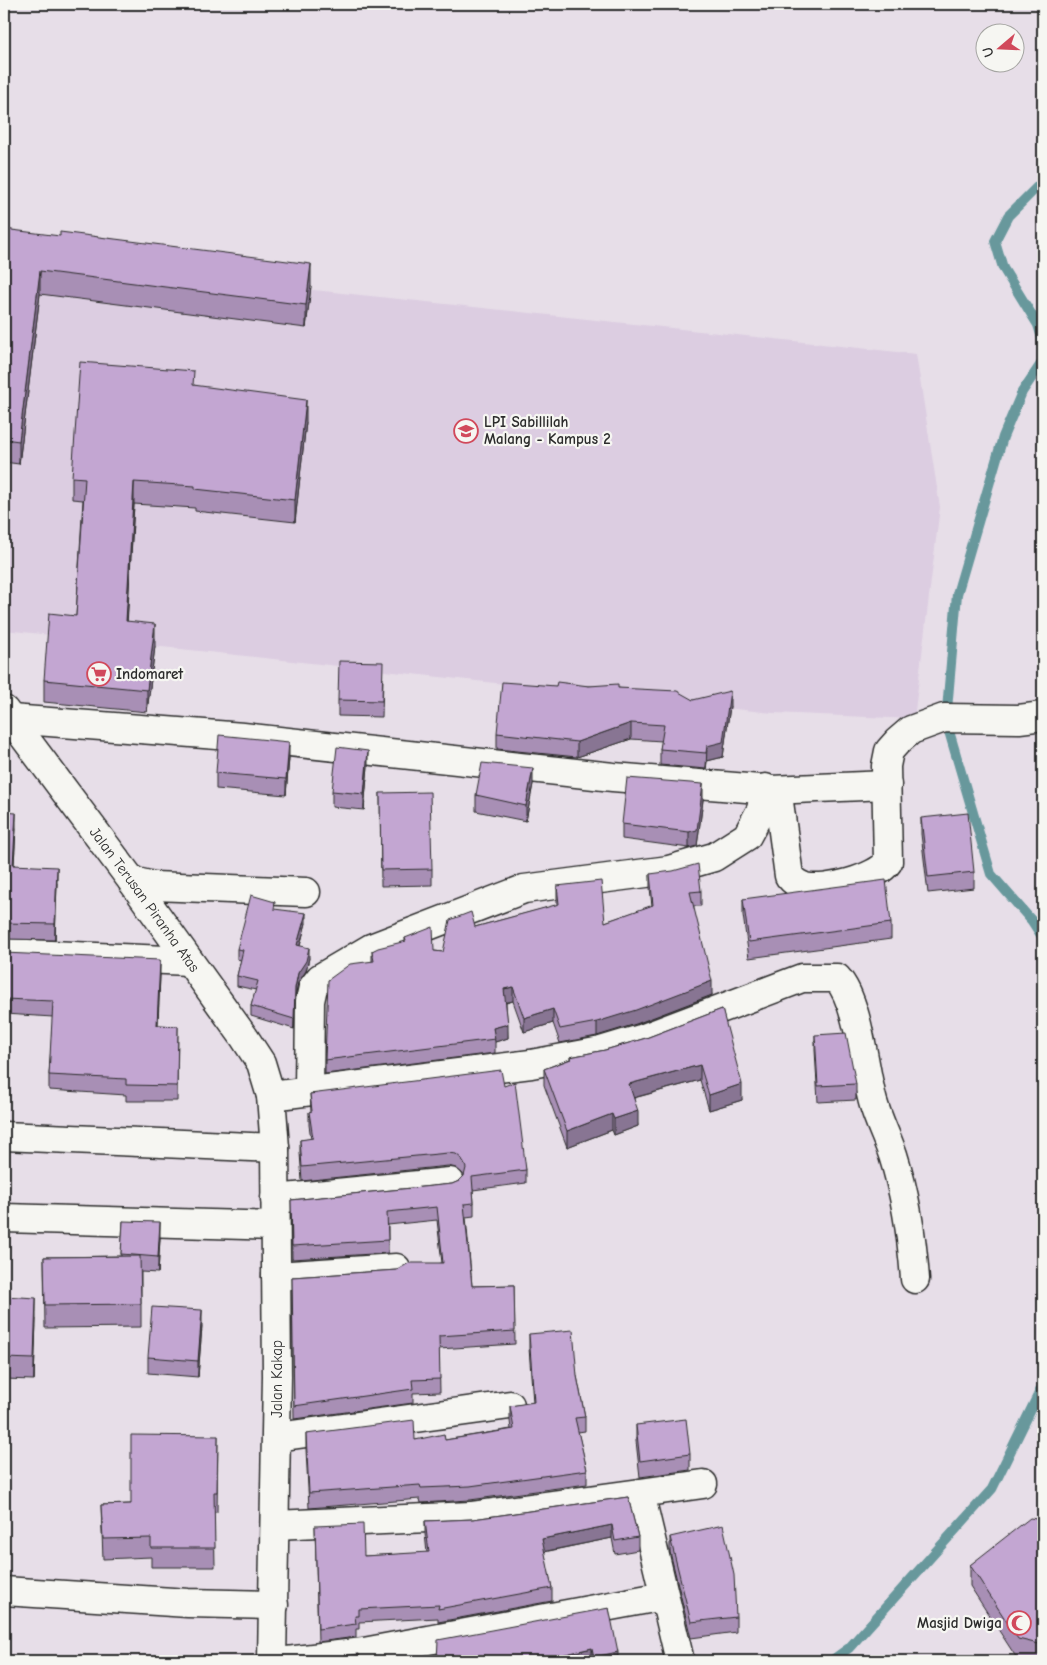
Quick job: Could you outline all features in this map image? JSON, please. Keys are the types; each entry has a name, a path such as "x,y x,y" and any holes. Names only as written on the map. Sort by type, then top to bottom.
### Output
{"street":[{"path":"7,714 360,749 613,777 768,789 887,785"},
{"name":"Jalan Terusan Piranha Atas","path":"7,714 132,881 261,1063 271,1096"},
{"path":"768,789 779,802 789,876 796,884 805,887 821,888 875,874 886,865 887,758 897,742 911,730 944,718 983,720 1043,716"},
{"path":"309,1091 310,1001 313,987 320,978 371,948 524,889 669,870 714,857 747,836 761,810 768,789"},
{"path":"132,881 154,886 306,892"},
{"path":"4,953 190,961"},
{"path":"271,1096 531,1064 601,1051 641,1039 802,978 837,978 844,985 858,1032 872,1101 893,1155 912,1235 915,1279"},
{"name":"Jalan Kakap","path":"271,1096 275,1148 276,1276 276,1524 272,1661"},
{"path":"4,1136 275,1148"},
{"path":"275,1199 450,1182"},
{"path":"4,1218 275,1226"},
{"path":"276,1276 396,1268"},
{"path":"276,1437 510,1405"},
{"path":"276,1524 471,1516 704,1484"},
{"path":"640,1493 680,1661"},
{"path":"4,1590 188,1603 274,1605"},
{"path":"287,1661 364,1652 664,1596"}],"shaded area":[{"name":"LPI Sabillilah Malang - Kampus 2","path":"4,257 916,354 940,507 914,719 773,713 4,630"}],"building":[{"path":"4,229 60,236 60,232 311,264 306,305 40,271 19,441 4,439"},
{"path":"80,362 194,371 193,385 306,400 295,500 195,489 195,486 134,482 126,621 155,624 147,690 44,680 49,613 76,616 85,478 72,477"},
{"path":"339,661 383,662 382,701 338,700"},
{"path":"502,682 556,686 557,682 589,686 618,684 618,688 677,691 693,700 730,691 723,742 707,746 706,753 660,749 664,725 631,723 577,742 497,733"},
{"path":"219,735 289,742 286,779 216,773"},
{"path":"337,747 368,751 364,794 332,791"},
{"path":"482,763 533,768 526,806 476,795"},
{"path":"627,778 703,784 697,830 689,832 622,824"},
{"path":"430,792 432,869 381,870 380,793"},
{"path":"4,812 16,813 13,865 57,867 55,924 4,923"},
{"path":"968,813 974,872 928,877 921,818"},
{"path":"698,864 701,891 690,892 712,981 636,1010 597,1022 560,1029 553,1009 524,1018 513,987 504,989 508,1024 493,1028 495,1039 325,1060 328,980 350,964 374,961 372,951 406,941 405,938 433,927 434,951 443,952 450,920 471,912 475,927 559,904 557,886 601,881 605,922 653,905 650,874 673,871"},
{"path":"886,880 891,923 749,942 743,899"},
{"path":"251,895 275,902 274,909 306,913 297,945 309,948 306,961 298,973 295,988 294,1019 251,1006 258,981 237,976 243,950 237,949"},
{"path":"4,953 160,960 157,1025 178,1026 177,1086 126,1085 126,1079 49,1075 53,1001 4,999"},
{"path":"722,1009 742,1084 709,1095 700,1065 629,1084 638,1111 614,1119 612,1114 567,1131 544,1069 571,1059 570,1057 605,1050 646,1038"},
{"path":"846,1033 856,1084 818,1086 815,1035"},
{"path":"501,1070 504,1086 515,1082 526,1170 472,1177 474,1203 464,1204 472,1286 514,1285 515,1331 439,1336 440,1379 412,1380 413,1389 294,1406 292,1277 397,1270 409,1263 443,1263 437,1207 387,1212 388,1240 292,1246 291,1200 452,1184 464,1176 466,1168 462,1159 456,1154 448,1153 302,1167 300,1140 313,1138 309,1112 312,1111 310,1094"},
{"path":"123,1221 160,1222 158,1257 121,1254"},
{"path":"140,1256 141,1304 45,1305 44,1257"},
{"path":"4,1296 36,1298 34,1359 4,1358"},
{"path":"152,1307 202,1310 198,1361 148,1357"},
{"path":"573,1330 577,1376 585,1417 575,1418 587,1470 470,1486 421,1488 420,1485 309,1493 306,1434 414,1420 415,1440 444,1434 445,1440 514,1429 510,1406 534,1402 529,1334"},
{"path":"686,1419 690,1454 640,1461 636,1425"},
{"path":"131,1435 218,1436 217,1492 214,1492 215,1548 151,1548 151,1538 103,1539 101,1505 131,1504"},
{"path":"628,1497 638,1537 615,1541 612,1525 542,1539 552,1588 438,1609 439,1605 359,1609 359,1616 355,1616 356,1624 318,1629 315,1526 363,1524 364,1556 429,1552 425,1521 473,1519"},
{"name":"Masjid Dwiga","path":"1030,1518 1043,1520 1043,1645 1018,1639 970,1565"},
{"path":"723,1525 734,1575 736,1617 691,1622 670,1537"},
{"path":"609,1608 618,1652 594,1657 592,1648 535,1661 437,1661 438,1640"},
{"path":"359,1654 360,1661 312,1661 312,1660"}],"waterway":[{"path":"1043,181 1008,216 995,241 1003,268 1038,325 1043,341"},
{"path":"1043,361 1022,392 1003,437 957,594 946,721 991,874 1032,921 1043,938"},
{"path":"831,1661 849,1648 992,1489 1043,1385"}],"place":[{"name":"LPI Sabillilah Malang - Kampus 2","path":"466,431"},
{"name":"Indomaret","path":"99,674"},
{"name":"Masjid Dwiga","path":"1019,1623"}]}
